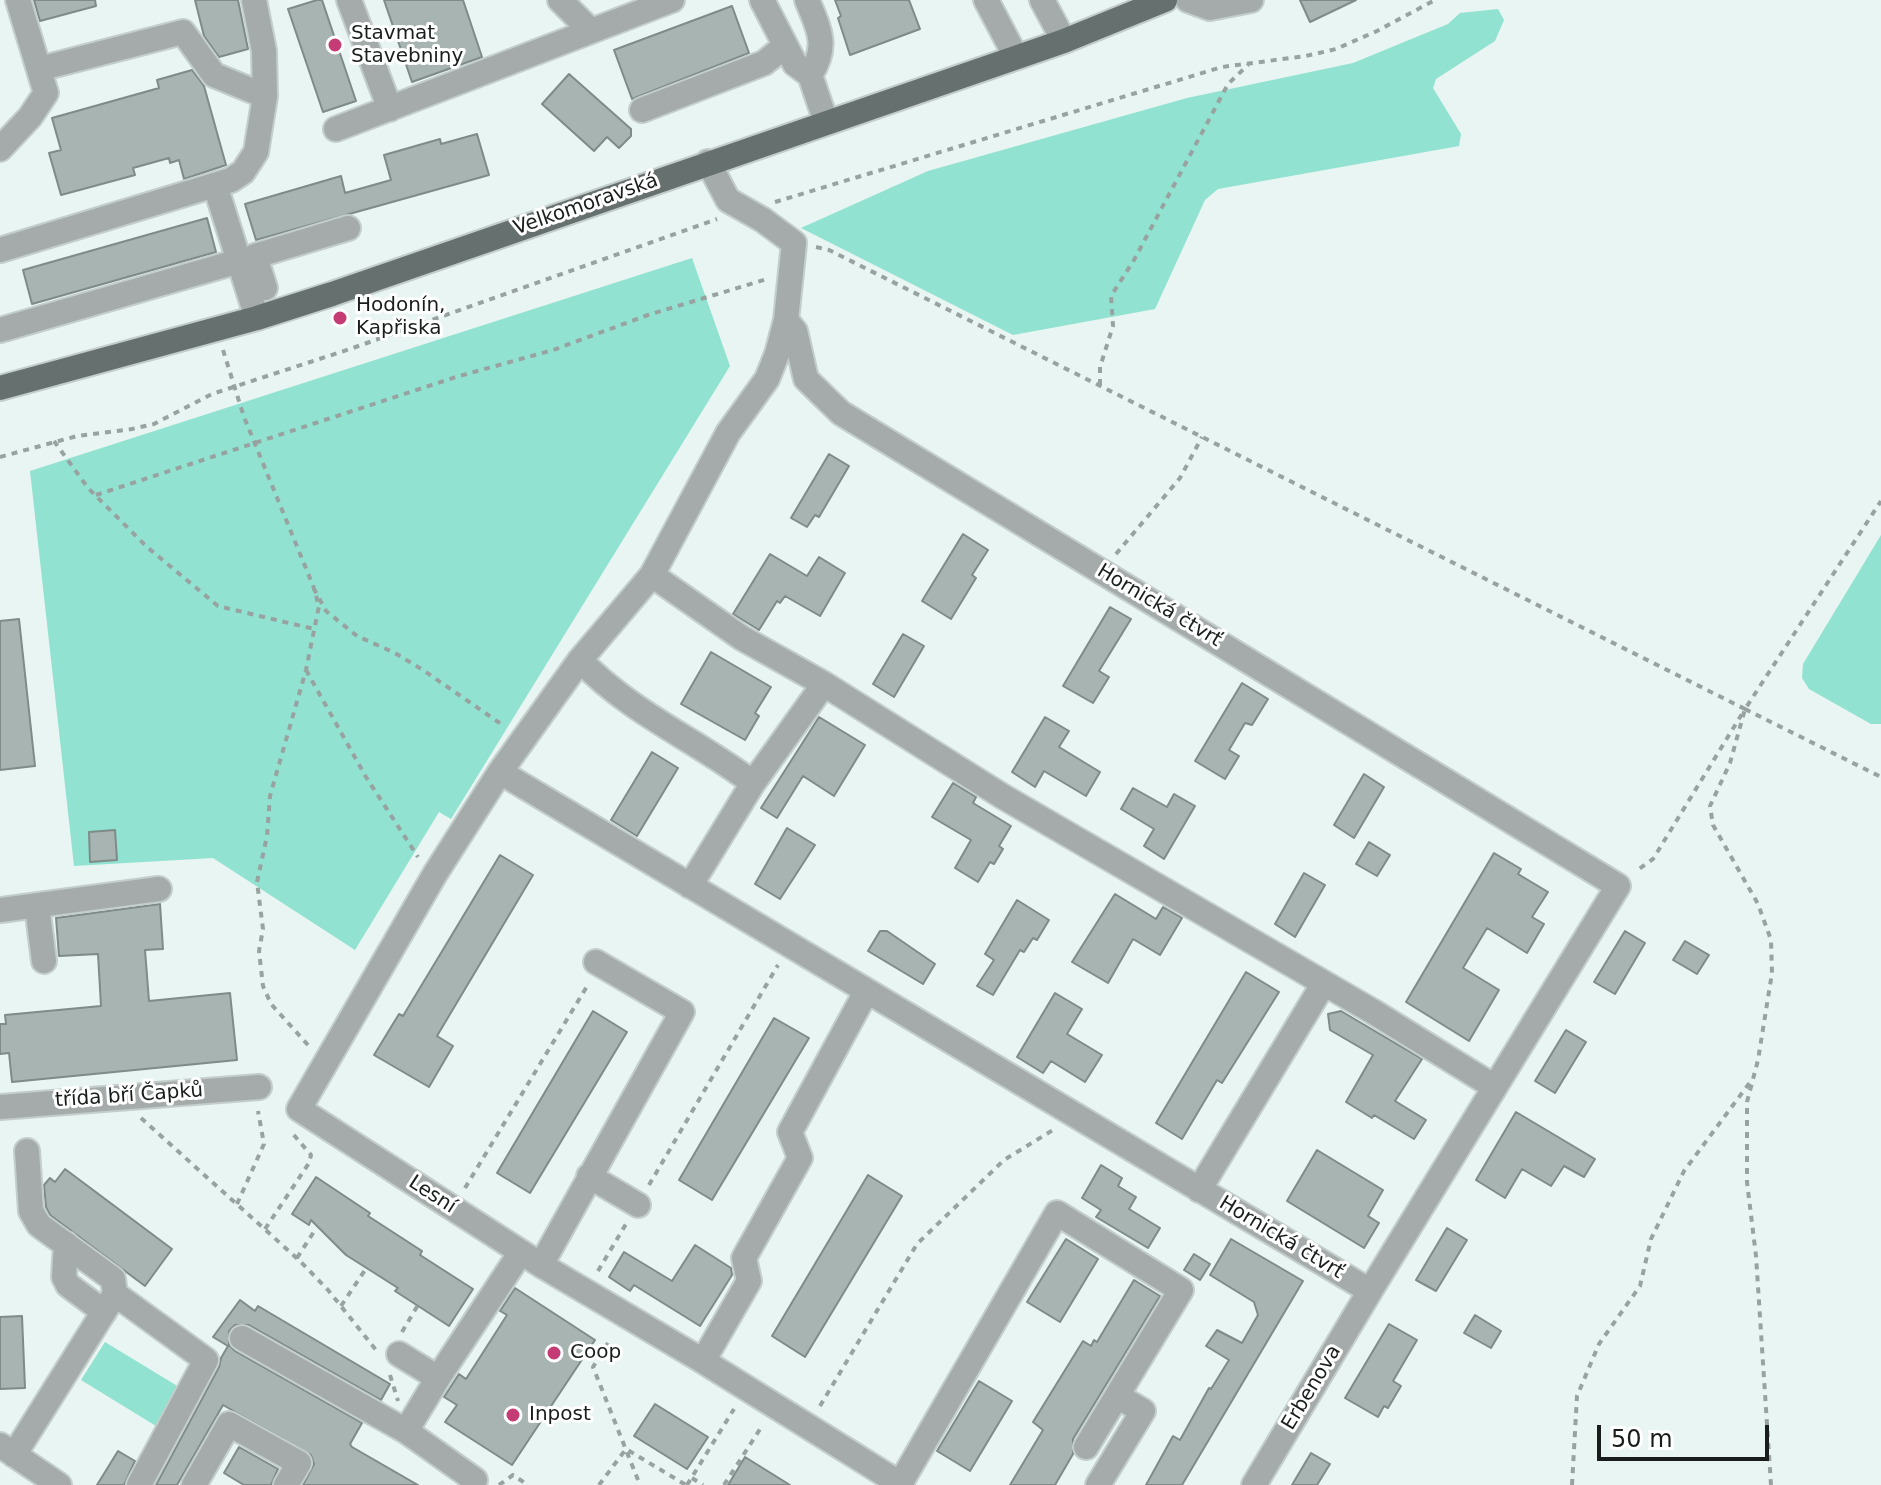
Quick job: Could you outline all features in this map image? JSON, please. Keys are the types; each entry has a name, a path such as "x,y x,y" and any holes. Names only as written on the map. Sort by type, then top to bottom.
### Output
{"main road":[{"name":"Velkomoravská","path":"0,388 265,315 1064,41 1165,0"}],"street":[{"path":"0,149 30,117 46,93 18,0"},
{"path":"0,250 231,180 243,172 256,152 265,96 264,51 254,0"},
{"path":"349,0 390,109"},
{"path":"560,0 591,31"},
{"path":"336,129 672,0"},
{"path":"762,0 795,64 810,75 826,122"},
{"path":"807,0 822,38 816,66 810,75"},
{"path":"986,0 1016,57"},
{"path":"1042,0 1064,41"},
{"path":"1188,0 1210,8 1251,0"},
{"path":"39,69 183,32 214,75 265,96"},
{"path":"642,110 764,63 785,46"},
{"path":"500,772 580,660 652,575 728,433 767,379 777,354 786,320 794,243 728,200 708,162"},
{"path":"215,185 239,261 265,315"},
{"path":"265,315 255,256 348,228"},
{"path":"0,330 239,261"},
{"path":"767,379 806,379 795,331 786,320"},
{"name":"Hornická čtvrť","path":"806,379 841,413 1618,886"},
{"path":"652,575 742,638 824,684 1002,796 1324,983 1493,1086"},
{"path":"580,660 620,698 726,762 753,783"},
{"path":"690,886 753,783 824,684"},
{"name":"Hornická čtvrť","path":"500,772 1370,1291"},
{"name":"Lesní","path":"500,772 435,874 299,1109 531,1259 901,1484"},
{"path":"1370,1291 1618,886"},
{"path":"0,910 159,889"},
{"path":"37,906 44,961"},
{"path":"406,1431 438,1378 531,1259 589,1176 682,1012 598,963"},
{"path":"1199,1190 1324,983"},
{"path":"703,1361 749,1281 744,1258 800,1158 790,1132 866,992"},
{"name":"třída bří Čapků","path":"0,1107 259,1087"},
{"path":"27,1151 31,1211 39,1225 66,1244 64,1277 68,1285 110,1303 206,1360 139,1485"},
{"path":"589,1176 638,1205"},
{"path":"901,1484 1057,1213 1181,1290 1086,1447"},
{"name":"Erbenova","path":"1254,1485 1370,1291"},
{"path":"59,1485 7,1450 110,1303"},
{"path":"242,1338 406,1431 475,1480 472,1485"},
{"path":"389,1360 438,1378"},
{"path":"1098,1485 1143,1411 1117,1396"},
{"path":"194,1485 229,1424 299,1463 286,1485"}],"path":[{"path":"0,457 54,441 142,428 212,394 747,210 1222,67 1336,49 1435,0"},
{"path":"1100,386 1100,367 1113,326 1111,296 1134,260 1228,84 1252,62"},
{"path":"794,243 829,250 1881,777"},
{"path":"96,495 792,271"},
{"path":"220,342 233,387 319,606 306,670 270,796 267,836 257,882 263,929 259,951 263,986 271,1004 294,1027 324,1066"},
{"path":"1101,571 1180,478 1202,437"},
{"path":"54,441 96,495 147,547 218,606 314,629"},
{"path":"1618,886 1653,859 1745,709 1881,501"},
{"path":"314,589 326,611 357,636 423,670 522,739"},
{"path":"306,670 393,820 420,860 435,874"},
{"path":"1745,709 1730,763 1710,806 1713,825 1758,904 1771,940 1772,973 1747,1102 1747,1182 1756,1256 1771,1485"},
{"path":"585,1292 773,972 792,947"},
{"path":"453,1208 598,963"},
{"path":"1572,1485 1577,1396 1599,1344 1640,1286 1651,1239 1684,1171 1753,1079"},
{"path":"237,1204 264,1144 256,1097 259,1087"},
{"path":"121,1096 144,1121 297,1258 389,1360 406,1431"},
{"path":"807,1426 917,1244 1004,1160 1076,1117"},
{"path":"265,1229 309,1163 311,1155 290,1130"},
{"path":"297,1258 315,1230"},
{"path":"341,1306 367,1267"},
{"path":"608,1343 593,1367 640,1485"},
{"path":"626,1449 686,1485 734,1409"},
{"path":"724,1485 762,1426"},
{"path":"599,1485 626,1449"},
{"path":"499,1485 513,1475 528,1485"},
{"path":"691,1478 703,1485"}],"green space":[{"path":"1498,9 1504,20 1495,41 1436,79 1433,88 1461,134 1459,146 1218,189 1205,200 1155,309 1013,335 801,228 928,171 1187,98 1353,63 1448,24 1460,13"},
{"path":"692,258 730,366 451,819 439,812 355,950 213,858 74,866 30,471"},
{"path":"1881,535 1881,724 1871,724 1809,689 1802,678 1803,664"},
{"path":"105,1342 179,1387 156,1426 81,1380"}],"building":[{"path":"34,0 95,0 96,6 40,21"},
{"path":"195,0 238,0 248,49 219,57 204,36"},
{"path":"322,0 356,101 323,112 288,9"},
{"path":"384,0 463,0 482,57 412,82"},
{"path":"835,0 909,0 920,29 850,55"},
{"path":"1300,0 1356,0 1310,22"},
{"path":"732,6 749,53 632,99 614,50"},
{"path":"192,70 204,86 226,165 184,179 179,160 170,163 169,158 133,168 135,175 61,195 49,153 61,150 52,118 159,88 157,80"},
{"path":"569,74 631,129 631,136 619,148 607,137 594,151 542,104"},
{"path":"477,134 489,175 256,240 245,204 341,176 345,193 391,180 384,155 440,139 441,144"},
{"path":"207,218 216,252 32,304 23,270"},
{"path":"829,454 849,466 819,517 815,515 807,527 791,518"},
{"path":"963,534 988,550 972,575 976,578 951,619 922,601"},
{"path":"770,554 807,576 819,557 845,573 820,616 785,596 780,603 777,601 759,630 733,614"},
{"path":"1110,607 1131,619 1099,671 1109,677 1093,703 1063,686"},
{"path":"19,619 35,766 0,770 0,621"},
{"path":"903,634 924,646 894,697 873,684"},
{"path":"711,652 771,687 755,713 759,716 745,740 681,704"},
{"path":"1242,683 1268,699 1252,725 1245,723 1229,750 1239,756 1225,779 1195,761"},
{"path":"819,717 865,745 834,796 803,776 777,818 761,808"},
{"path":"1045,717 1069,731 1059,747 1100,772 1086,796 1044,771 1035,787 1012,772"},
{"path":"652,752 678,768 637,836 611,820"},
{"path":"1364,774 1384,787 1354,838 1334,825"},
{"path":"953,783 976,797 973,803 1011,826 999,846 1003,849 994,864 990,862 978,882 955,868 971,840 932,817"},
{"path":"1133,788 1167,807 1174,794 1195,806 1164,859 1144,846 1154,829 1121,809"},
{"path":"787,828 815,845 780,899 755,884"},
{"path":"115,830 117,860 90,862 89,832"},
{"path":"1369,842 1390,855 1377,876 1356,864"},
{"path":"1494,853 1521,869 1518,874 1548,892 1532,917 1544,924 1527,953 1487,928 1463,968 1499,990 1469,1041 1406,1002"},
{"path":"500,855 533,875 437,1036 453,1046 429,1087 374,1055 399,1014 403,1016"},
{"path":"1304,873 1325,885 1295,937 1275,924"},
{"path":"1115,894 1156,919 1163,907 1182,918 1160,955 1133,939 1108,983 1072,962"},
{"path":"1017,900 1049,920 1037,940 1033,938 1024,952 1020,950 993,995 977,986 994,960 985,954"},
{"path":"160,904 163,949 145,950 149,1001 230,993 237,1060 12,1082 9,1053 0,1054 0,1024 6,1024 5,1015 101,1006 98,954 59,956 56,918"},
{"path":"880,931 887,931 935,964 923,984 868,951"},
{"path":"1625,931 1645,943 1615,994 1594,982"},
{"path":"1685,941 1709,955 1697,974 1673,960"},
{"path":"1246,972 1279,992 1222,1083 1217,1080 1182,1139 1156,1123"},
{"path":"1055,993 1082,1009 1067,1034 1102,1055 1085,1082 1051,1061 1043,1073 1017,1057"},
{"path":"593,1011 627,1032 530,1193 497,1173"},
{"path":"1341,1011 1422,1059 1395,1101 1426,1120 1414,1139 1346,1102 1373,1055 1330,1030 1328,1014"},
{"path":"774,1018 809,1038 712,1200 679,1180"},
{"path":"1566,1030 1586,1042 1555,1093 1535,1081"},
{"path":"1516,1112 1595,1159 1584,1177 1564,1166 1551,1186 1522,1169 1505,1198 1476,1180"},
{"path":"1317,1150 1383,1190 1368,1216 1379,1223 1364,1248 1287,1201"},
{"path":"1101,1165 1122,1178 1118,1186 1136,1197 1129,1209 1160,1228 1148,1248 1096,1217 1101,1210 1082,1198"},
{"path":"65,1169 172,1249 145,1286 50,1215 44,1185 50,1178 55,1182"},
{"path":"868,1175 902,1196 805,1357 772,1336"},
{"path":"316,1177 422,1251 420,1255 473,1289 449,1326 346,1255 311,1220 309,1225 292,1214"},
{"path":"1447,1228 1467,1240 1436,1291 1416,1280"},
{"path":"1066,1239 1098,1259 1060,1322 1027,1302"},
{"path":"1231,1239 1303,1281 1182,1485 1146,1485 1173,1436 1180,1440 1209,1388 1229,1360 1206,1346 1217,1330 1242,1343 1258,1315 1254,1302 1210,1275"},
{"path":"695,1245 731,1268 732,1275 700,1326 634,1285 630,1291 609,1277 624,1252 672,1281"},
{"path":"1194,1254 1210,1264 1200,1280 1184,1270"},
{"path":"1134,1280 1160,1296 1073,1439 1073,1454 1055,1485 1010,1485 1043,1430 1033,1422 1083,1341 1091,1346 1094,1340 1097,1342"},
{"path":"515,1288 595,1340 512,1465 445,1422 457,1405 444,1397 459,1374 466,1379 507,1315 500,1311"},
{"path":"240,1300 255,1311 258,1306 390,1384 381,1400 249,1325 235,1325 229,1331 229,1345 235,1351 362,1423 350,1444 352,1447 418,1485 303,1485 314,1464 311,1455 223,1405 177,1485 156,1485 228,1346 213,1337"},
{"path":"1475,1315 1501,1331 1491,1348 1464,1333"},
{"path":"22,1316 25,1388 0,1389 0,1317"},
{"path":"1389,1324 1417,1340 1393,1381 1401,1386 1388,1408 1384,1406 1378,1417 1345,1398"},
{"path":"979,1381 1012,1401 970,1471 937,1451"},
{"path":"655,1404 708,1437 687,1469 634,1436"},
{"path":"239,1447 278,1469 271,1485 244,1485 224,1473"},
{"path":"118,1451 135,1461 124,1485 97,1485"},
{"path":"1311,1453 1330,1464 1317,1485 1292,1485"},
{"path":"745,1457 790,1485 728,1485"}],"place":[{"name":"Stavmat Stavebniny","path":"335,45"},
{"name":"Hodonín, Kapřiska","path":"340,318"},
{"name":"Coop","path":"554,1353"},
{"name":"Inpost","path":"513,1415"}]}
